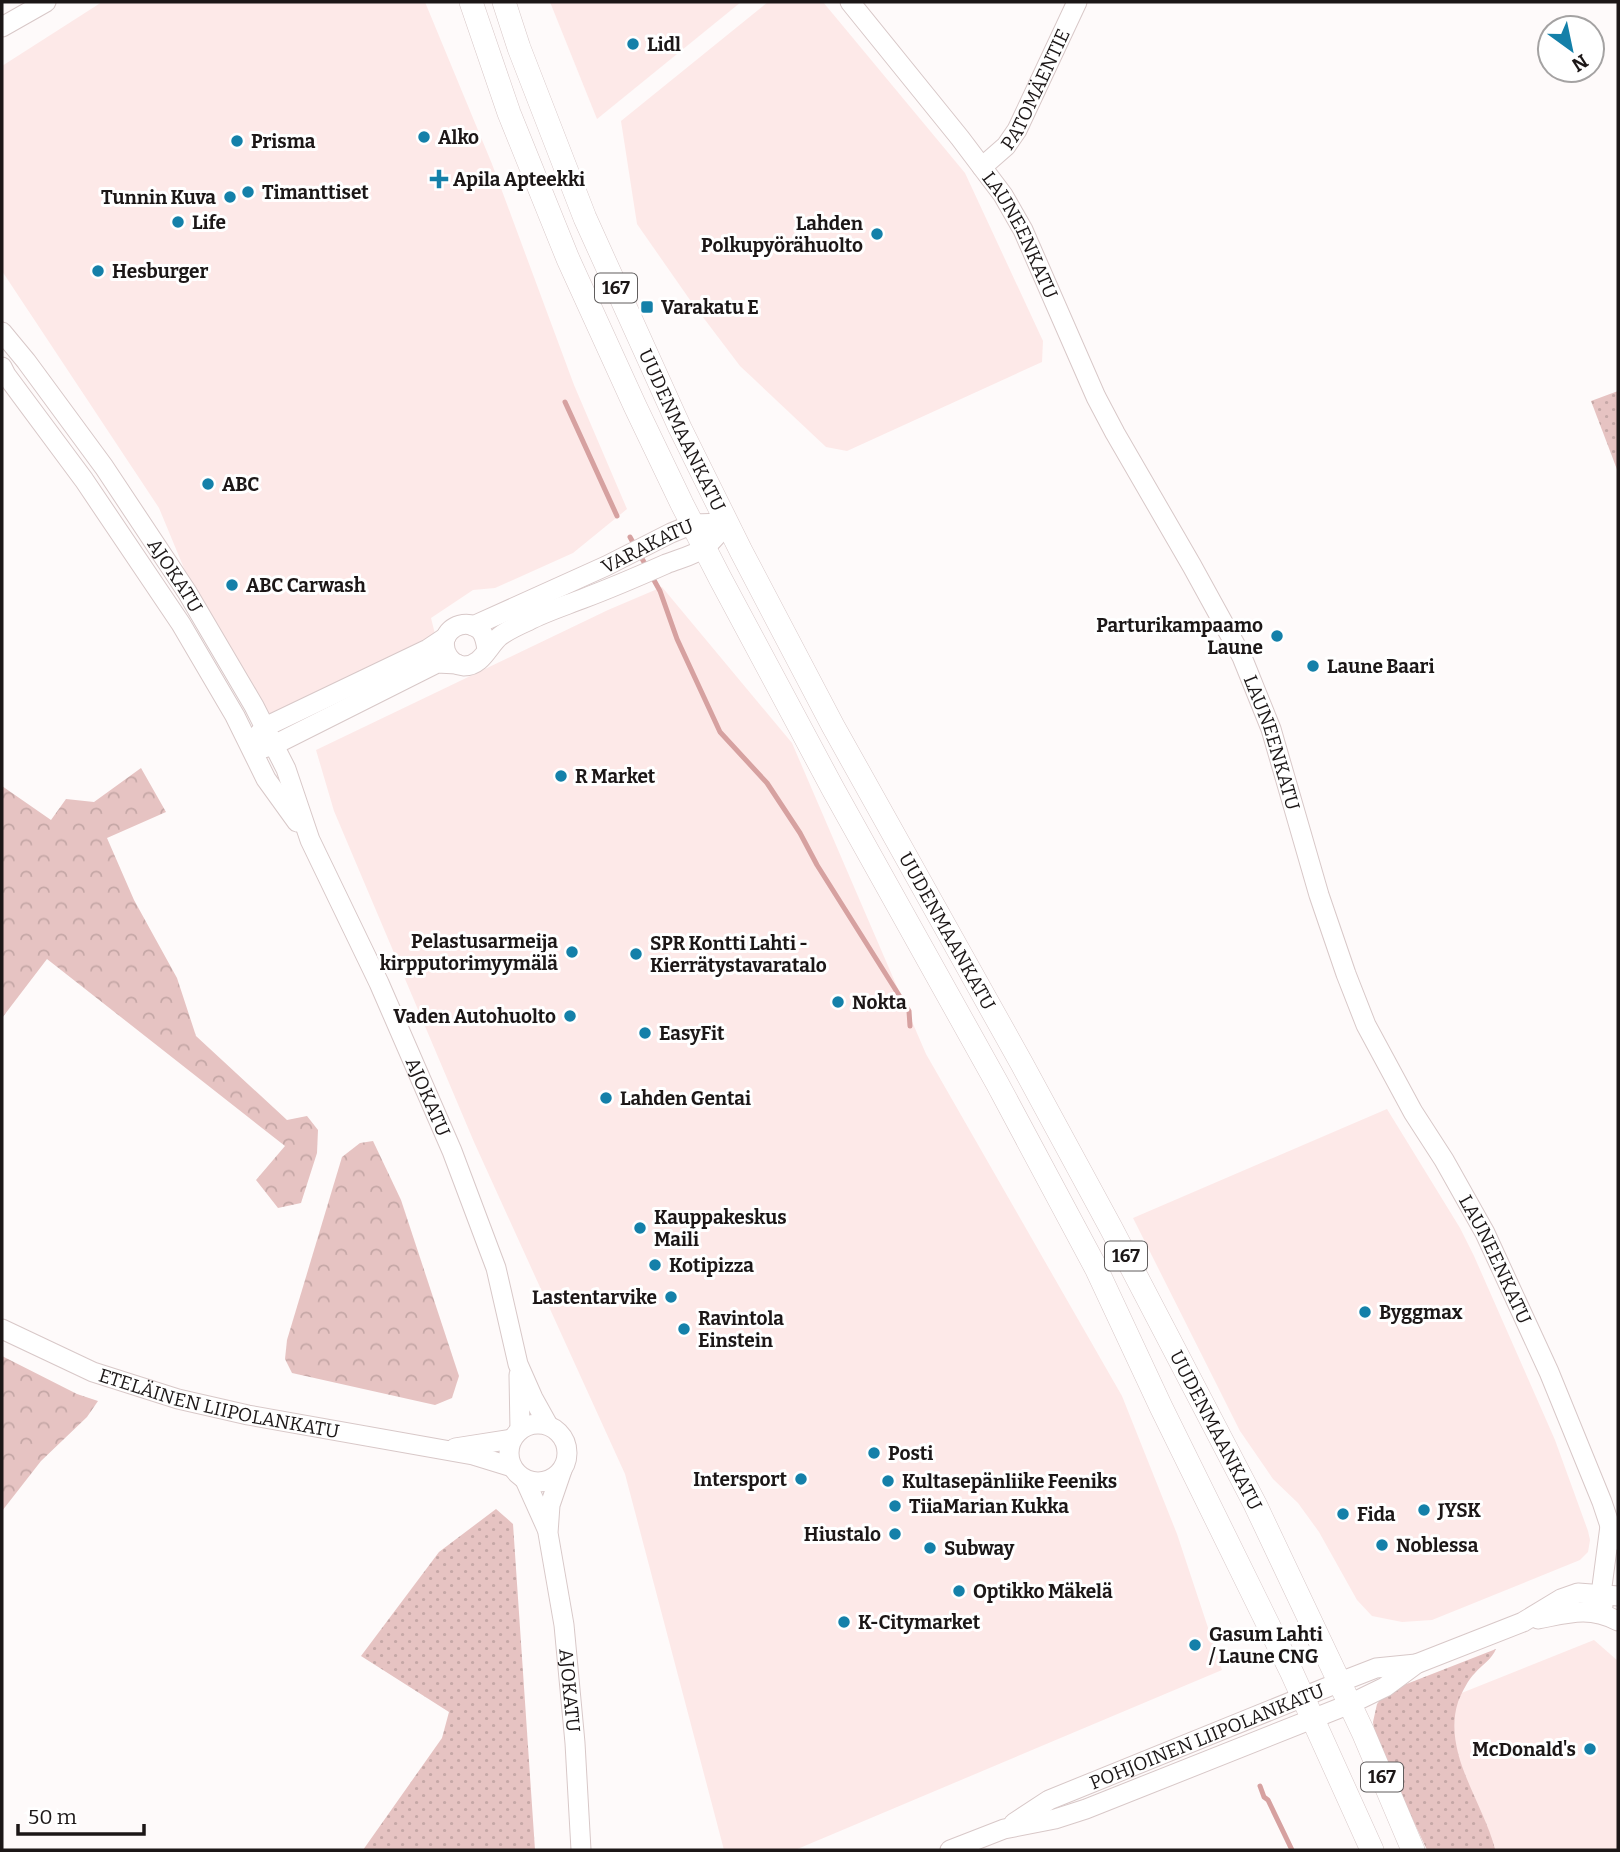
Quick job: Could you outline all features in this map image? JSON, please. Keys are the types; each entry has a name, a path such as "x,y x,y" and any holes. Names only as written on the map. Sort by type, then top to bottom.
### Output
{"main road":[{"name":"UUDENMAANKATU","path":"471,2 509,113 568,258 635,406 705,548 1096,1268 1302,1697 1372,1850"},
{"name":"UUDENMAANKATU","path":"504,2 519,48 585,218 680,428 833,726 969,967 1111,1228 1255,1504 1340,1682 1413,1850"}],"street":[{"path":"2,27 47,2"},
{"name":"LAUNEENKATU","path":"850,2 1003,195 1023,230 1115,433 1242,657 1271,730 1319,895 1366,1025 1413,1112 1444,1160 1485,1234 1549,1371 1602,1502 1614,1533 1612,1596"},
{"name":"PATOMÄENTIE","path":"982,167 1006,146 1017,130 1077,2"},
{"name":"AJOKATU","path":"2,332 104,467 193,603 254,705 286,769 310,840 379,983 452,1151 496,1268 518,1364 548,1425"},
{"name":"AJOKATU","path":"2,367 130,546 181,624 251,747 266,779 310,840"},
{"name":"VARAKATU","path":"473,626 693,524 727,523"},
{"name":"VARAKATU","path":"487,650 499,637 528,620 705,548 727,523"},
{"path":"251,747 274,745 437,663 465,666 473,664 480,660 487,650 485,637 473,626 457,626 446,637 446,653 457,664"},
{"path":"251,747 265,727 428,649 446,637"},
{"name":"ETELÄINEN LIIPOLANKATU","path":"2,1329 93,1371 178,1399 248,1415 473,1455 519,1473"},
{"name":"AJOKATU","path":"516,1434 518,1364"},
{"path":"530,1425 548,1425 562,1436 567,1445 566,1462 554,1478 535,1482 519,1473 509,1451 516,1434 530,1425"},
{"name":"ETELÄINEN LIIPOLANKATU","path":"444,1450 516,1434"},
{"name":"AJOKATU","path":"562,1470 550,1505 548,1533 565,1638 581,1850"},
{"name":"AJOKATU","path":"519,1473 548,1533"},
{"name":"POHJOINEN LIIPOLANKATU","path":"1523,1622 1561,1599 1578,1593 1612,1596"},
{"path":"1611,1618 1612,1596"},
{"name":"POHJOINEN LIIPOLANKATU","path":"950,1850 1004,1829 1055,1819 1086,1809 1350,1704 1385,1687 1416,1664 1523,1622 1581,1610 1611,1618"},
{"name":"POHJOINEN LIIPOLANKATU","path":"1004,1829 1049,1800 1302,1697 1376,1668 1416,1664"}],"shaded area":[{"path":"102,2 425,2 492,164 574,385 627,509 573,553 495,588 473,590 431,618 436,638 266,722 193,590 159,508 2,271 2,66"},
{"path":"550,2 741,2 597,119"},
{"path":"768,2 823,2 965,173 1043,341 1042,362 847,451 826,447 740,366 637,224 621,121"},
{"path":"662,587 792,743 926,1054 1122,1396 1177,1534 1222,1670 795,1850 724,1850 625,1474 474,1142 334,811 316,750 608,610"},
{"path":"1387,1109 1460,1228 1474,1256 1555,1440 1590,1540 1588,1552 1580,1560 1432,1620 1402,1622 1372,1616 1357,1600 1319,1532 1298,1503 1273,1479 1240,1431 1133,1218"},
{"path":"1594,1640 1618,1661 1618,1850 1448,1850 1409,1714"}],"green space":[{"path":"1618,391 1618,472 1591,401"},
{"path":"141,768 166,812 107,838 134,900 177,978 196,1036 287,1120 307,1116 318,1130 317,1153 301,1203 278,1208 256,1180 285,1146 47,959 2,1018 2,786 51,820 66,799 94,802"},
{"path":"373,1141 401,1200 459,1376 452,1398 435,1405 292,1373 285,1359 287,1340 342,1157 360,1143"},
{"path":"2,1356 77,1394 98,1401 87,1417 41,1461 2,1511"},
{"path":"496,1509 513,1524 535,1850 363,1850 442,1738 449,1712 361,1656 439,1552"},
{"path":"1496,1649 1465,1686 1458,1702 1455,1721 1455,1739 1460,1758 1495,1849 1427,1850 1380,1750 1373,1722 1377,1704 1386,1692"}],"waterway":[{"path":"565,402 617,516"},
{"path":"630,537 660,591 677,639 720,732 767,783 800,833 817,865 909,1011 910,1026"},
{"path":"1260,1786 1292,1850"}],"place":[{"name":"Lidl","path":"633,44"},
{"name":"Alko","path":"424,137"},
{"name":"Prisma","path":"237,141"},
{"name":"Apila Apteekki","path":"439,179"},
{"name":"Timanttiset","path":"248,192"},
{"name":"Tunnin Kuva","path":"230,197"},
{"name":"Life","path":"178,222"},
{"name":"Lahden Polkupyörähuolto","path":"877,234"},
{"name":"Hesburger","path":"98,271"},
{"name":"Varakatu E","path":"647,307"},
{"name":"ABC","path":"208,484"},
{"name":"ABC Carwash","path":"232,585"},
{"name":"Parturikampaamo Laune","path":"1277,636"},
{"name":"Laune Baari","path":"1313,666"},
{"name":"R Market","path":"561,776"},
{"name":"Pelastusarmeija kirpputorimyymälä","path":"572,952"},
{"name":"SPR Kontti Lahti - Kierrätystavaratalo","path":"636,954"},
{"name":"Nokta","path":"838,1002"},
{"name":"Vaden Autohuolto","path":"570,1016"},
{"name":"EasyFit","path":"645,1033"},
{"name":"Lahden Gentai","path":"606,1098"},
{"name":"Kauppakeskus Maili","path":"640,1228"},
{"name":"Kotipizza","path":"655,1265"},
{"name":"Lastentarvike","path":"671,1297"},
{"name":"Byggmax","path":"1365,1312"},
{"name":"Ravintola Einstein","path":"684,1329"},
{"name":"Posti","path":"874,1453"},
{"name":"Intersport","path":"801,1479"},
{"name":"Kultasepänliike Feeniks","path":"888,1481"},
{"name":"TiiaMarian Kukka","path":"895,1506"},
{"name":"JYSK","path":"1424,1510"},
{"name":"Fida","path":"1343,1514"},
{"name":"Hiustalo","path":"895,1534"},
{"name":"Noblessa","path":"1382,1545"},
{"name":"Subway","path":"930,1548"},
{"name":"Optikko Mäkelä","path":"959,1591"},
{"name":"K-Citymarket","path":"844,1622"},
{"name":"Gasum Lahti / Laune CNG","path":"1195,1645"},
{"name":"McDonald's","path":"1590,1749"}]}
